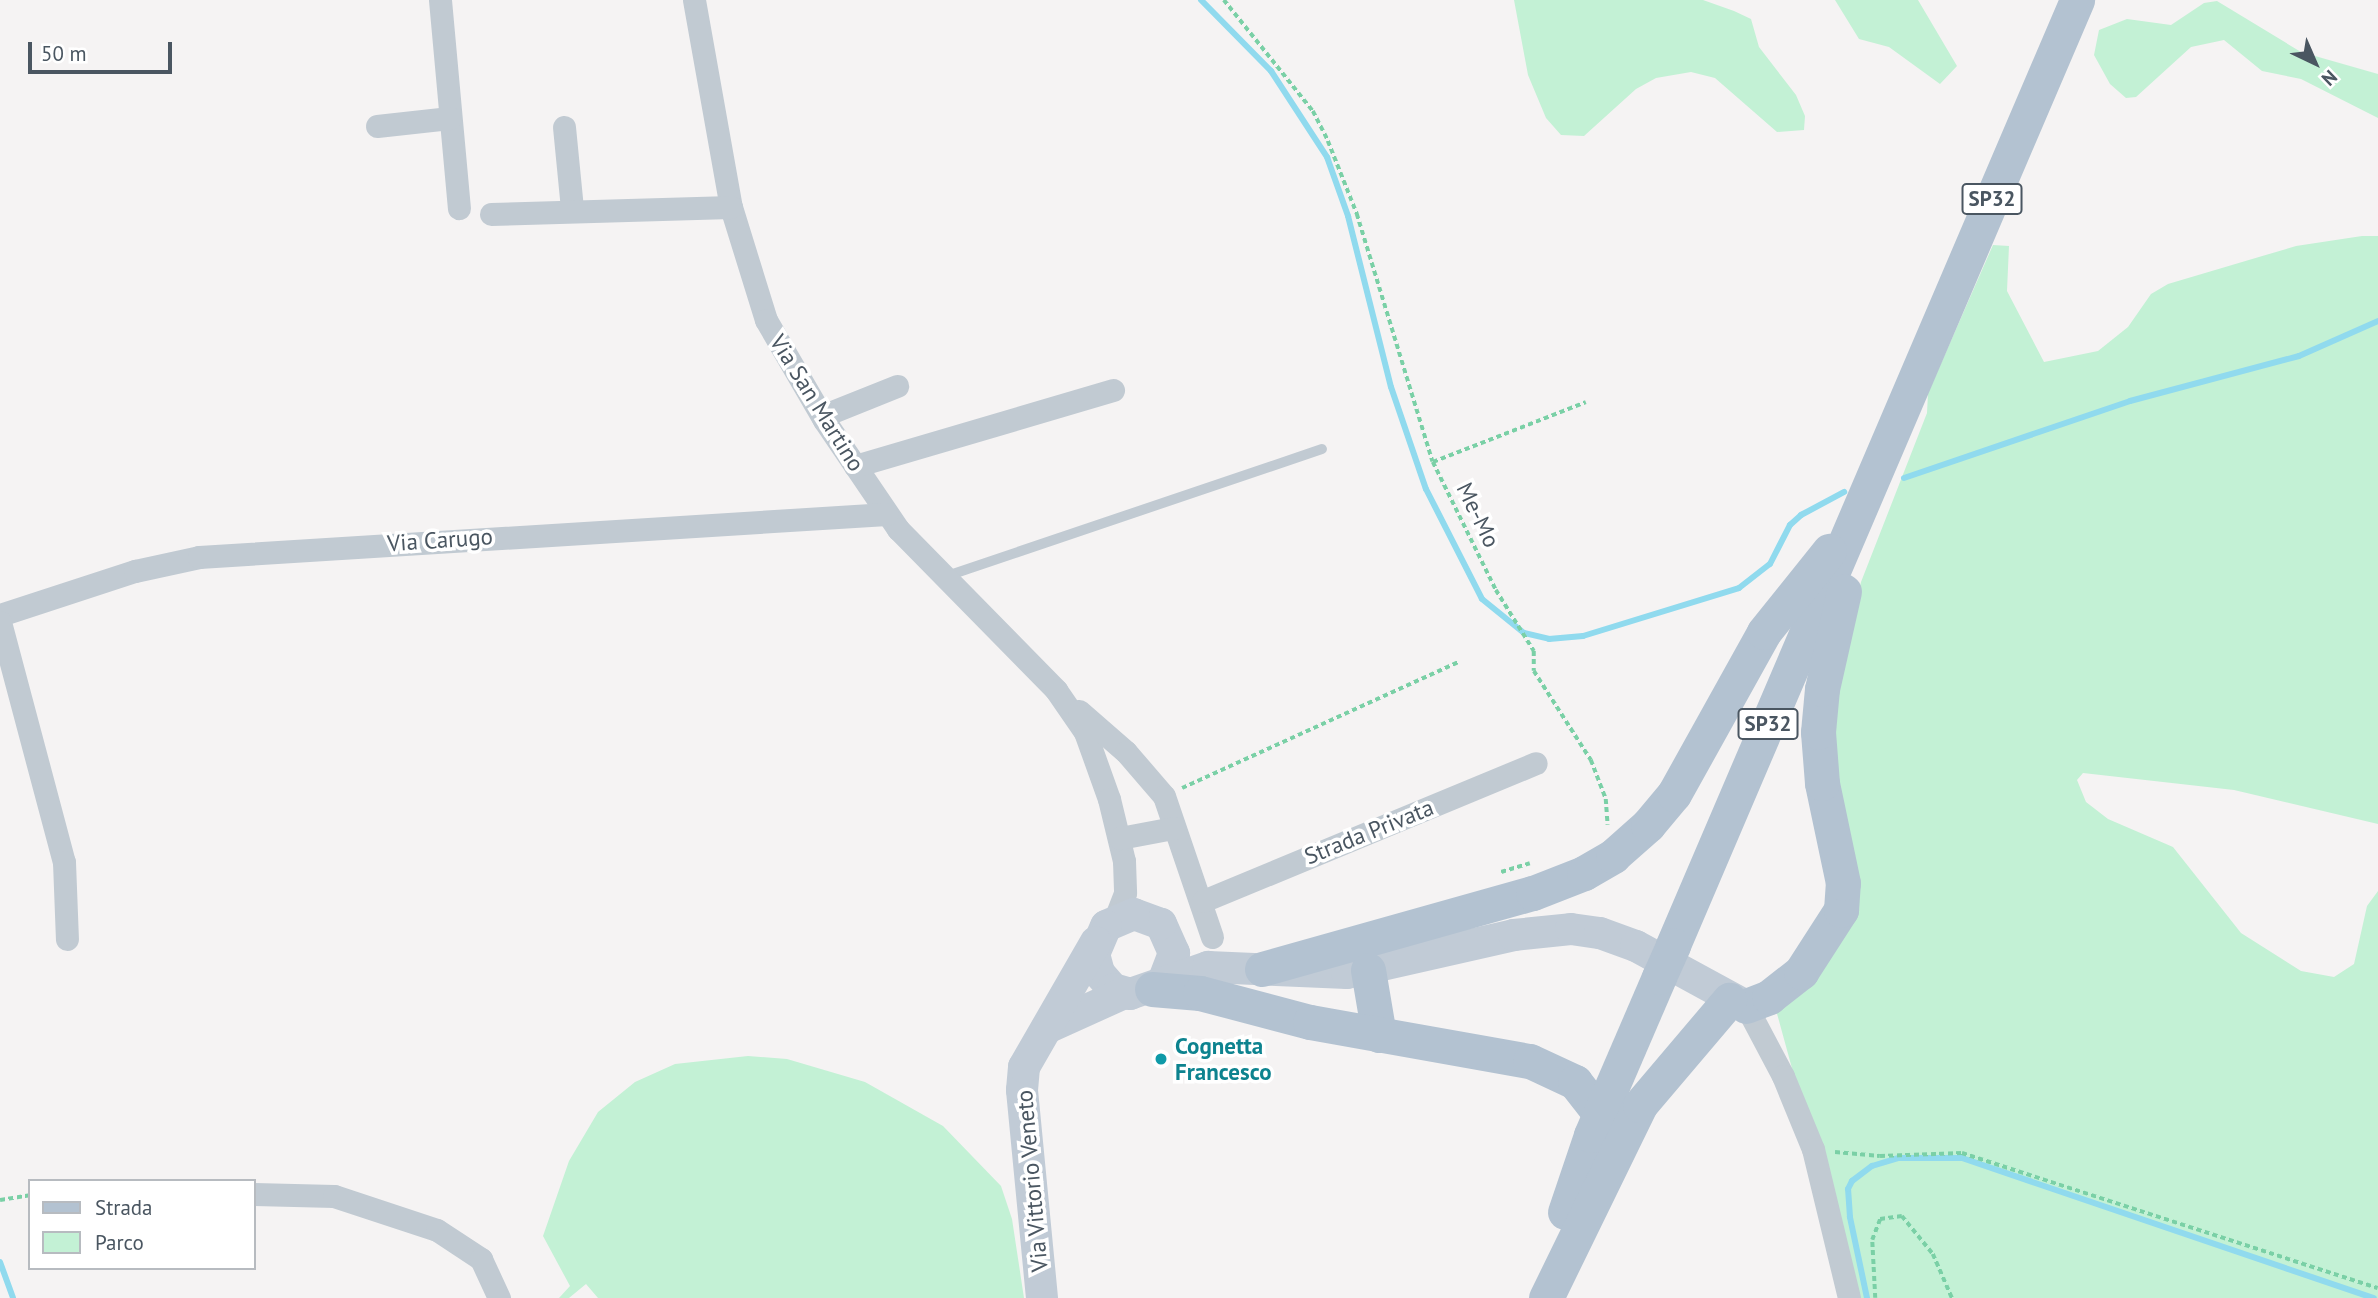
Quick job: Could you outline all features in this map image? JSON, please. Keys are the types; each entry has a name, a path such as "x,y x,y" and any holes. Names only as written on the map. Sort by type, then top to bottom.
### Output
{"main road":[{"name":"SP32","path":"1536,1298 1600,1114 2077,0"},
{"path":"1546,1298 1640,1105 1738,1003 1769,997 1801,972 1841,911 1843,883 1819,768 1820,704 1846,585 1911,422 1907,399"},
{"path":"1262,969 1542,890 1613,856 1670,800 1764,632 1863,502"},
{"path":"1368,970 1379,1035"},
{"path":"1146,988 1200,993 1379,1035 1539,1064 1575,1082 1600,1114"}],"street":[{"path":"440,0 459,208"},
{"name":"Via San Martino","path":"694,0 731,207 761,309 822,416 887,514 944,577 1063,699 1096,757 1120,838 1125,877 1124,899 1046,1029"},
{"path":"377,126 450,118"},
{"path":"564,127 572,209"},
{"path":"491,214 572,209 731,207"},
{"path":"822,416 897,386"},
{"path":"855,466 1112,390"},
{"name":"Via Carugo","path":"0,615 146,568 199,557 887,514"},
{"path":"0,622 64,862 68,939"},
{"path":"1063,699 1126,752 1164,796 1173,828 1203,901 1216,952"},
{"name":"Strada Privata","path":"1203,901 1536,763"},
{"path":"1120,838 1173,828"},
{"name":"Via San Martino","path":"1125,877 1162,929"},
{"path":"1146,988 1098,973 1106,930 1134,914 1162,929 1262,969 1315,974 1368,970 1528,933 1585,930 1646,951 1738,1003 1783,1076 1813,1149 1849,1298"},
{"path":"1146,988 1173,963 1162,929"},
{"path":"1046,1029 1146,988 1216,952"},
{"name":"Via Vittorio Veneto","path":"1042,1298 1022,1090 1028,1058 1046,1029"},
{"path":"256,1194 334,1196 437,1230 481,1259 499,1298"}],"lane":[{"path":"944,577 1322,449"}],"path":[{"name":"Me-Mo","path":"1224,0 1313,111 1328,141 1357,214 1433,462 1496,590 1534,651 1534,671 1591,760 1606,799 1607,830"},
{"path":"1433,462 1586,401"},
{"path":"1164,796 1459,662"},
{"path":"1494,874 1538,862"},
{"path":"1813,1149 1880,1156 1962,1153 2378,1288"},
{"path":"0,1200 28,1195"},
{"path":"1875,1298 1872,1240 1880,1219 1902,1216 1933,1254 1952,1298"}],"green space":[{"path":"1514,0 1703,0 1734,11 1751,19 1759,47 1796,95 1805,116 1804,130 1777,132 1715,78 1691,72 1656,78 1636,89 1584,136 1561,135 1546,118 1528,75"},
{"path":"1835,0 1918,0 1957,66 1940,84 1889,47 1859,39"},
{"path":"2217,1 2301,52 2378,74 2378,118 2301,79 2262,71 2224,40 2191,47 2136,97 2126,98 2110,84 2094,55 2099,30 2127,19 2171,25 2204,3"},
{"path":"2378,236 2378,824 2234,790 2083,773 2077,780 2086,802 2108,819 2173,847 2241,933 2301,971 2334,977 2354,964 2367,906 2378,891 2378,1298 1855,1298 1776,1010 1835,945 1830,706 1861,582 1927,413 1928,393 1993,245 2009,246 2007,291 2044,362 2098,351 2128,327 2151,294 2168,284 2296,246"},
{"path":"748,1056 787,1059 865,1082 943,1126 1001,1186 1012,1219 1024,1298 598,1298 586,1284 569,1298 559,1298 570,1286 543,1236 569,1161 598,1112 635,1082 675,1064"}],"waterway":[{"path":"1201,0 1271,71 1327,157 1348,216 1391,387 1426,489 1482,599 1524,633 1549,639 1583,636 1739,588 1770,564 1790,525 1801,515 1844,492"},
{"path":"1904,478 2130,401 2299,356 2378,321"},
{"path":"1867,1298 1850,1217 1848,1189 1852,1181 1872,1166 1899,1158 1962,1158 2374,1298"},
{"path":"0,1262 13,1298"}],"place":[{"name":"Cognetta Francesco","path":"1161,1059"}]}
